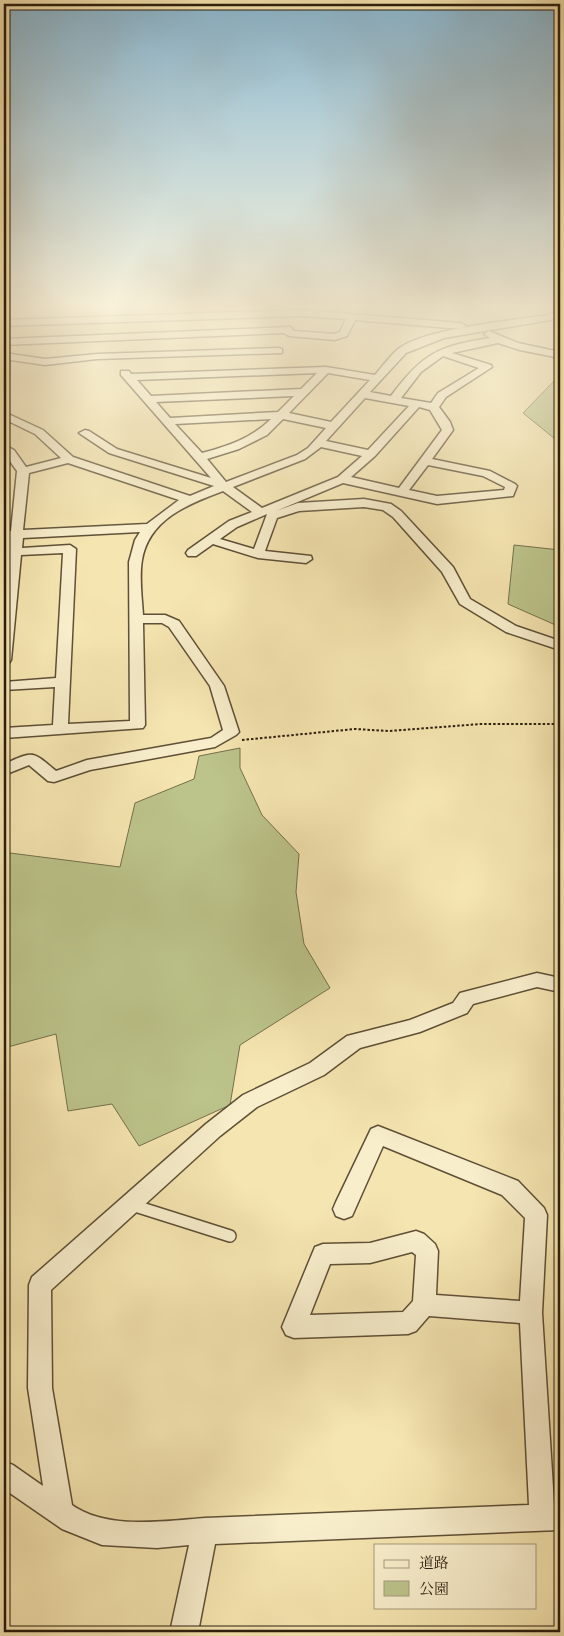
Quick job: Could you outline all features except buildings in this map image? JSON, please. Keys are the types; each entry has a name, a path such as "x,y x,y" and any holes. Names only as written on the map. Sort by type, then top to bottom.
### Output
{"street":[{"path":"134,384 224,486 260,512"},
{"path":"198,458 249,441 263,433 312,384"},
{"path":"4,733 138,725 135,562 141,540 150,528 181,504 300,458 318,443 370,384"},
{"path":"394,400 406,384"},
{"path":"434,407 442,395 459,384"},
{"path":"147,399 304,392"},
{"path":"362,394 434,407 445,422 448,430 402,492"},
{"path":"192,553 233,524 342,479 371,454 416,404"},
{"path":"4,415 39,432 69,459 190,500"},
{"path":"166,421 281,415 334,426"},
{"path":"85,433 113,451 224,486"},
{"path":"318,443 371,454"},
{"path":"4,448 10,452 23,470 18,520 10,535 15,552 4,660"},
{"path":"23,470 69,459"},
{"path":"342,479 437,500 509,493 511,486 486,473 425,461"},
{"path":"258,554 272,516 298,507 348,503 380,504 398,514 448,570 465,601 511,629 560,646"},
{"path":"4,520 18,520"},
{"path":"10,535 150,528"},
{"path":"212,540 258,554 306,559"},
{"path":"15,552 70,549 60,730"},
{"path":"4,770 31,758 54,777 87,765 215,742 231,732 217,686 174,624 166,619 136,619"},
{"path":"4,686 62,682"},
{"path":"60,1512 40,1388 40,1285 213,1130 250,1101 317,1069 354,1042 414,1027 460,1008 467,998 537,980 560,985"},
{"path":"4,1474 71,1520 102,1532 157,1535 205,1531 551,1517 531,1313 536,1215 510,1188 378,1135 344,1209"},
{"path":"416,1241 427,1251 424,1305 408,1323 294,1327 323,1254 370,1253 416,1241"},
{"path":"424,1305 531,1313"},
{"path":"184,1632 205,1531"}],"lane":[{"path":"130,1204 230,1236"}],"path":[{"path":"231,732 240,740 355,729 389,731 481,724 554,724 560,717"}],"green space":[{"path":"551,384 560,384 560,443 523,413"},
{"path":"514,545 560,550 560,627 508,604"},
{"path":"240,748 240,768 262,815 299,854 296,892 304,944 330,988 240,1045 230,1105 139,1146 112,1104 68,1111 56,1034 4,1048 4,873 10,853 120,867 135,803 194,779 199,756"}]}
